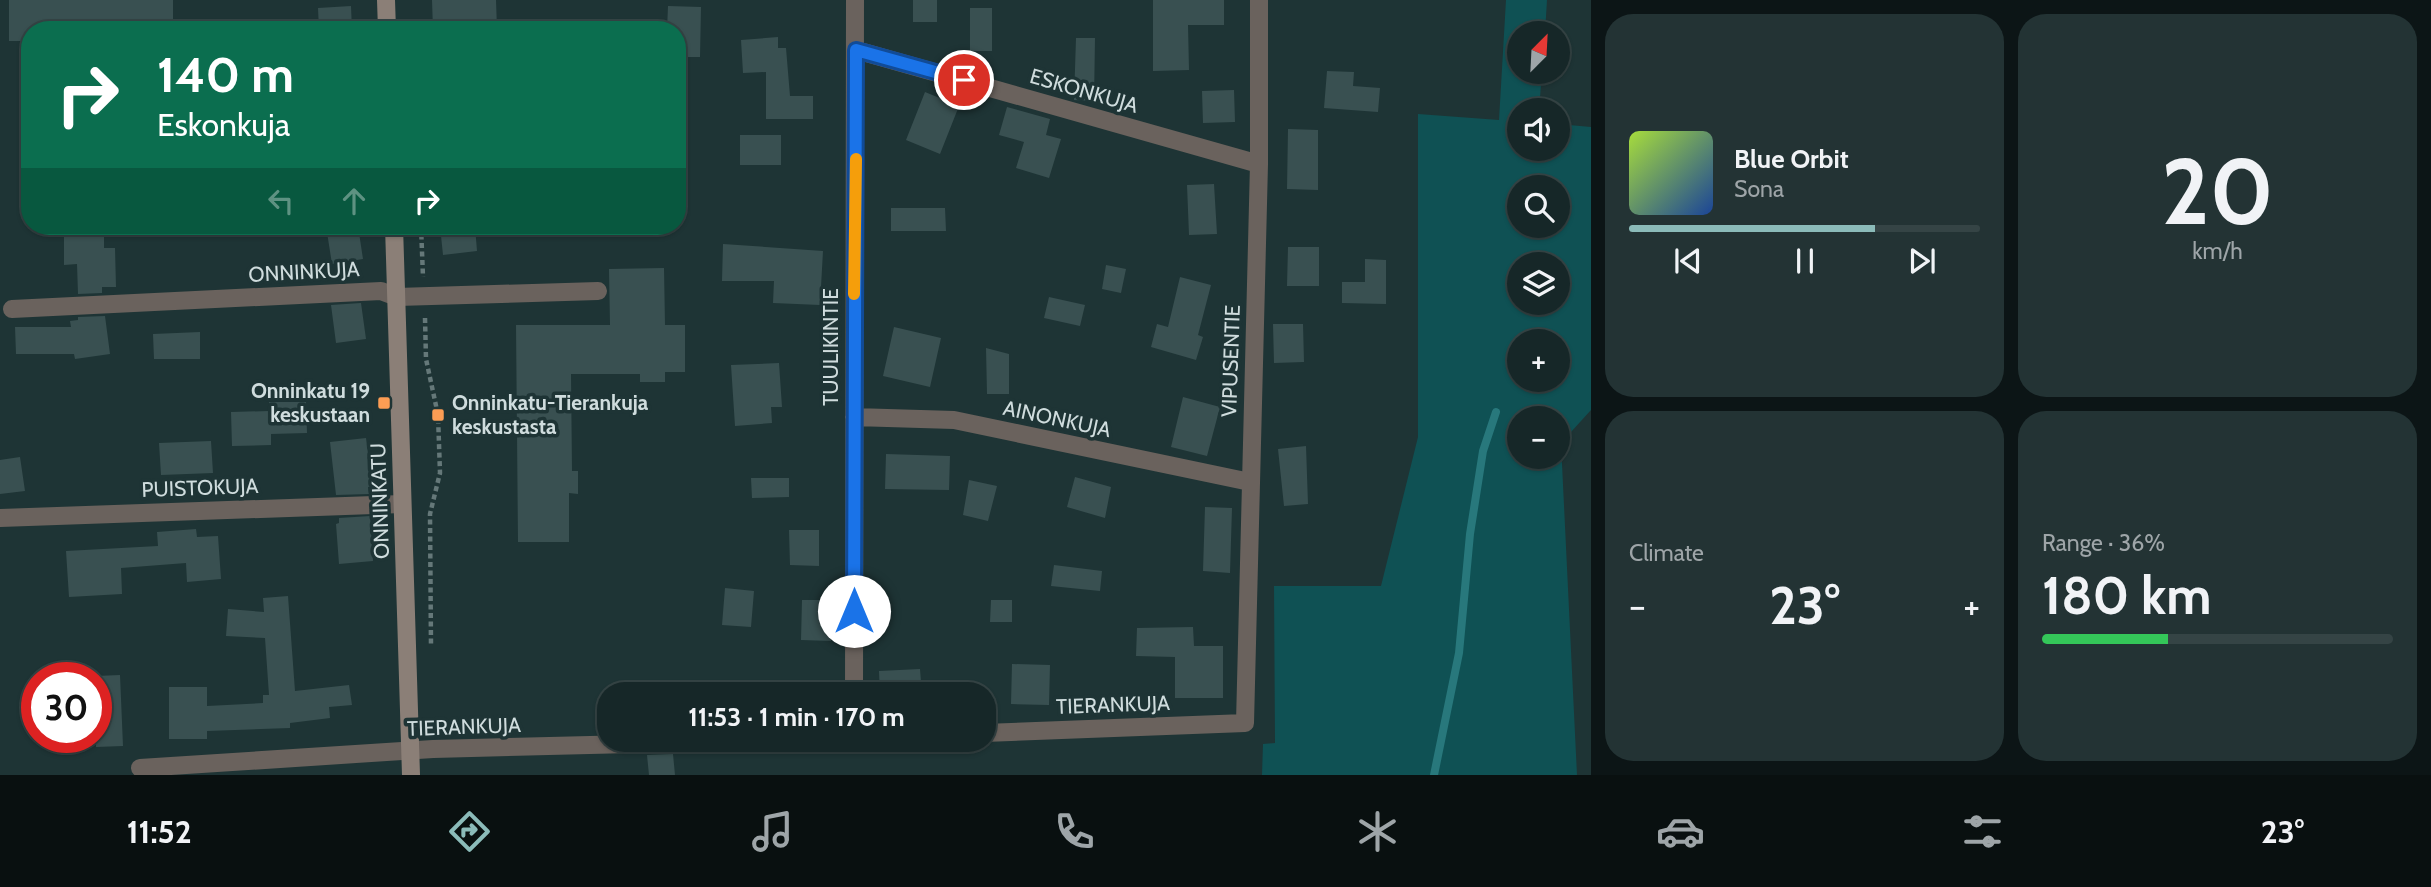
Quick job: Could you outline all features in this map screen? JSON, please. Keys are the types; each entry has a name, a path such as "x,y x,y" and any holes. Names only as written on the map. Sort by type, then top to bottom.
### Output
{"street":[{"path":"386,0 387,21"},
{"name":"TUULIKINTIE","path":"854,682 855,0"},
{"name":"VIPUSENTIE","path":"1245,723 1259,164 1259,0"},
{"name":"ESKONKUJA","path":"856,50 1259,164"},
{"name":"ONNINKATU","path":"394,235 411,775"},
{"name":"ONNINKUJA","path":"12,309 381,292 397,297 598,291"},
{"name":"AINONKUJA","path":"854,417 954,420 1250,482"},
{"name":"PUISTOKUJA","path":"0,518 402,504"},
{"name":"TIERANKUJA","path":"996,733 1245,723"},
{"name":"TIERANKUJA","path":"140,768 410,751 597,746"}],"path":[{"path":"421,235 426,359 438,415 440,473 430,514 432,652"}],"shaded area":[{"path":"1506,0 1547,0 1546,21 1507,21 1507,84 1541,84 1540,98 1507,98 1507,161 1570,161 1570,125 1591,127 1591,410 1570,433 1570,406 1507,406 1507,469 1562,469 1577,775 1262,775 1263,744 1275,743 1274,586 1381,586 1418,437 1418,114 1499,120"}],"building":[{"path":"9,0 173,0 173,21 21,21 21,41 9,41"},
{"path":"432,0 496,0 497,21 433,21"},
{"path":"913,0 937,0 937,22 913,22"},
{"path":"1153,0 1224,0 1224,25 1188,25 1189,70 1153,71"},
{"path":"351,6 352,21 319,21 318,8"},
{"path":"668,6 701,7 700,57 686,57 686,21 667,21"},
{"path":"970,8 992,8 992,51 970,51"},
{"path":"778,37 778,48 786,48 790,96 813,96 813,119 766,119 766,72 743,73 741,40"},
{"path":"1076,38 1095,38 1094,101 1074,100"},
{"path":"1327,71 1354,72 1353,86 1380,88 1378,112 1324,108"},
{"path":"1234,90 1235,122 1203,123 1202,91"},
{"path":"925,92 959,106 940,154 906,140"},
{"path":"1007,107 1050,119 1046,135 1061,139 1049,178 1016,168 1024,142 999,135"},
{"path":"1288,129 1318,130 1318,190 1287,189"},
{"path":"740,135 781,135 781,165 740,165"},
{"path":"1214,184 1217,234 1189,235 1187,185"},
{"path":"891,208 945,208 946,231 891,231"},
{"path":"64,235 104,235 104,248 115,248 116,287 102,287 102,293 78,294 77,264 64,265"},
{"path":"327,235 359,235 363,259 332,264"},
{"path":"441,235 476,235 477,251 443,255"},
{"path":"723,244 823,251 820,305 773,303 774,281 722,281"},
{"path":"1288,247 1319,247 1319,286 1287,286"},
{"path":"1365,259 1386,260 1386,304 1342,303 1342,282 1365,282"},
{"path":"1106,265 1126,269 1121,293 1102,289"},
{"path":"664,268 665,325 685,325 685,372 665,372 665,382 640,382 640,374 571,374 572,471 578,471 578,494 569,493 569,542 518,542 516,325 610,325 609,269"},
{"path":"1180,277 1211,285 1198,335 1203,337 1196,360 1151,347 1157,324 1168,327"},
{"path":"1049,297 1085,305 1080,326 1044,318"},
{"path":"361,303 366,339 336,343 331,305"},
{"path":"105,316 110,354 75,359 74,354 16,354 15,327 71,327 70,321 78,320 78,317"},
{"path":"1273,324 1303,324 1304,362 1274,363"},
{"path":"894,327 941,338 930,387 883,376"},
{"path":"200,332 200,359 154,359 153,334"},
{"path":"986,348 1009,354 1009,394 987,394"},
{"path":"779,363 782,407 771,407 772,423 735,426 731,365"},
{"path":"1183,397 1220,407 1207,456 1171,447"},
{"path":"269,402 306,402 307,433 271,434 271,445 232,446 231,412 269,411"},
{"path":"366,438 372,486 368,487 369,494 336,495 330,442"},
{"path":"211,441 213,473 161,475 159,443"},
{"path":"1306,446 1308,504 1284,506 1278,449"},
{"path":"886,454 950,456 949,490 885,489"},
{"path":"20,457 25,491 0,494 0,460"},
{"path":"1075,477 1111,487 1105,518 1067,507"},
{"path":"751,478 789,478 789,497 752,498"},
{"path":"969,480 997,486 988,521 963,515"},
{"path":"1205,507 1232,508 1230,573 1203,571"},
{"path":"370,516 373,561 339,564 336,524 339,523 339,518"},
{"path":"196,529 197,537 218,536 221,579 187,582 186,563 121,568 122,594 69,597 66,551 158,546 157,532"},
{"path":"789,530 819,530 819,566 790,565"},
{"path":"1054,565 1102,571 1100,591 1051,586"},
{"path":"725,588 754,591 751,627 722,625"},
{"path":"288,596 295,691 349,685 352,705 329,707 330,718 290,723 290,728 207,731 207,739 169,739 169,687 207,687 207,706 263,703 263,695 269,695 265,638 226,636 228,609 264,612 263,598"},
{"path":"802,600 832,600 831,641 801,640"},
{"path":"991,600 1012,600 1012,622 990,622"},
{"path":"1193,627 1194,646 1223,646 1223,698 1175,698 1175,657 1136,656 1137,628"},
{"path":"1012,664 1050,665 1049,705 1011,704"},
{"path":"920,669 921,682 879,682 879,671"},
{"path":"112,675 120,675 123,746 112,746"},
{"path":"673,754 675,775 649,775 647,755"}],"waterway":[{"path":"1434,775 1459,653 1470,534 1483,451 1496,412"}],"slow traffic":[{"path":"854,294 856,159"}],"place":[{"name":"Onninkatu 19 keskustaan","path":"384,403"},
{"name":"Onninkatu-Tierankuja keskustasta","path":"438,415"}],"route":[{"path":"854,611 856,50 964,80"}]}
